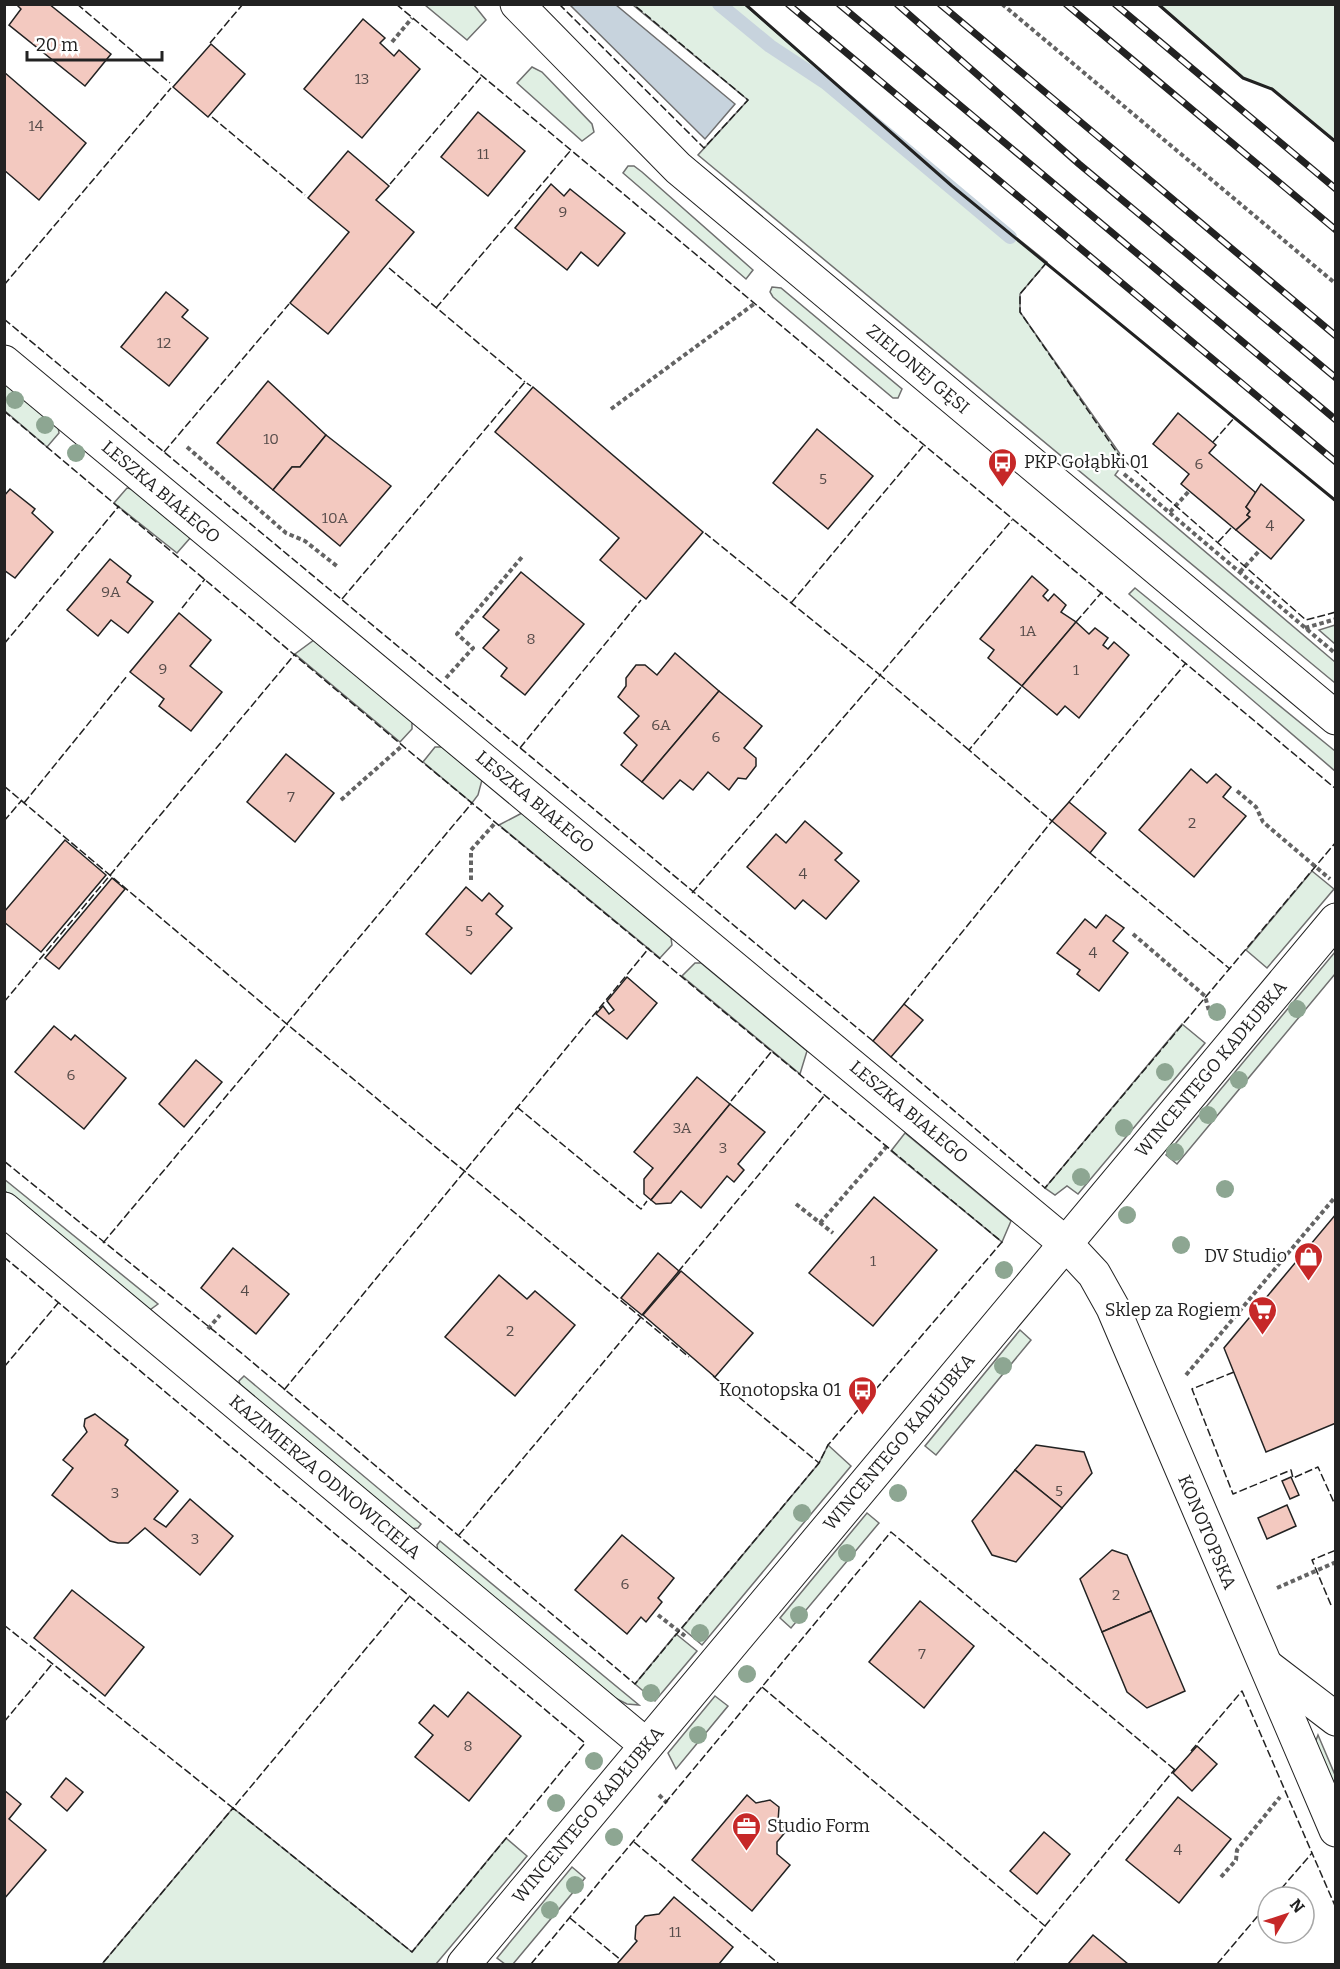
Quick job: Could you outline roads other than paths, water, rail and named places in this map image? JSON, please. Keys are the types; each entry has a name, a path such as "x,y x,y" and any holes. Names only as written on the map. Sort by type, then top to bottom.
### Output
{"street":[{"name":"ZIELONEJ GĘSI","path":"517,4 678,168 1335,718"},
{"name":"LESZKA BIAŁEGO","path":"4,362 1065,1243"},
{"name":"WINCENTEGO KADŁUBKA","path":"464,1965 1335,920"},
{"name":"KAZIMIERZA ODNOWICIELA","path":"4,1209 646,1745"},
{"name":"KONOTOPSKA","path":"1065,1243 1094,1274 1113,1308 1335,1830"},
{"path":"1266,1666 1335,1719"}],"waterway":[{"path":"719,4 770,46 826,83 1010,237"}],"railway":[{"path":"788,4 1336,462"},
{"path":"839,4 1336,420"},
{"path":"897,4 1079,164 1336,378"},
{"path":"940,4 1336,336"},
{"path":"1066,4 1336,230"},
{"path":"1115,4 1336,189"}],"place":[{"name":"PKP Gołąbki 01","path":"1003,488"},
{"name":"DV Studio","path":"1308,1282"},
{"name":"Sklep za Rogiem","path":"1262,1336"},
{"name":"Konotopska 01","path":"862,1416"},
{"name":"Studio Form","path":"746,1852"}]}
